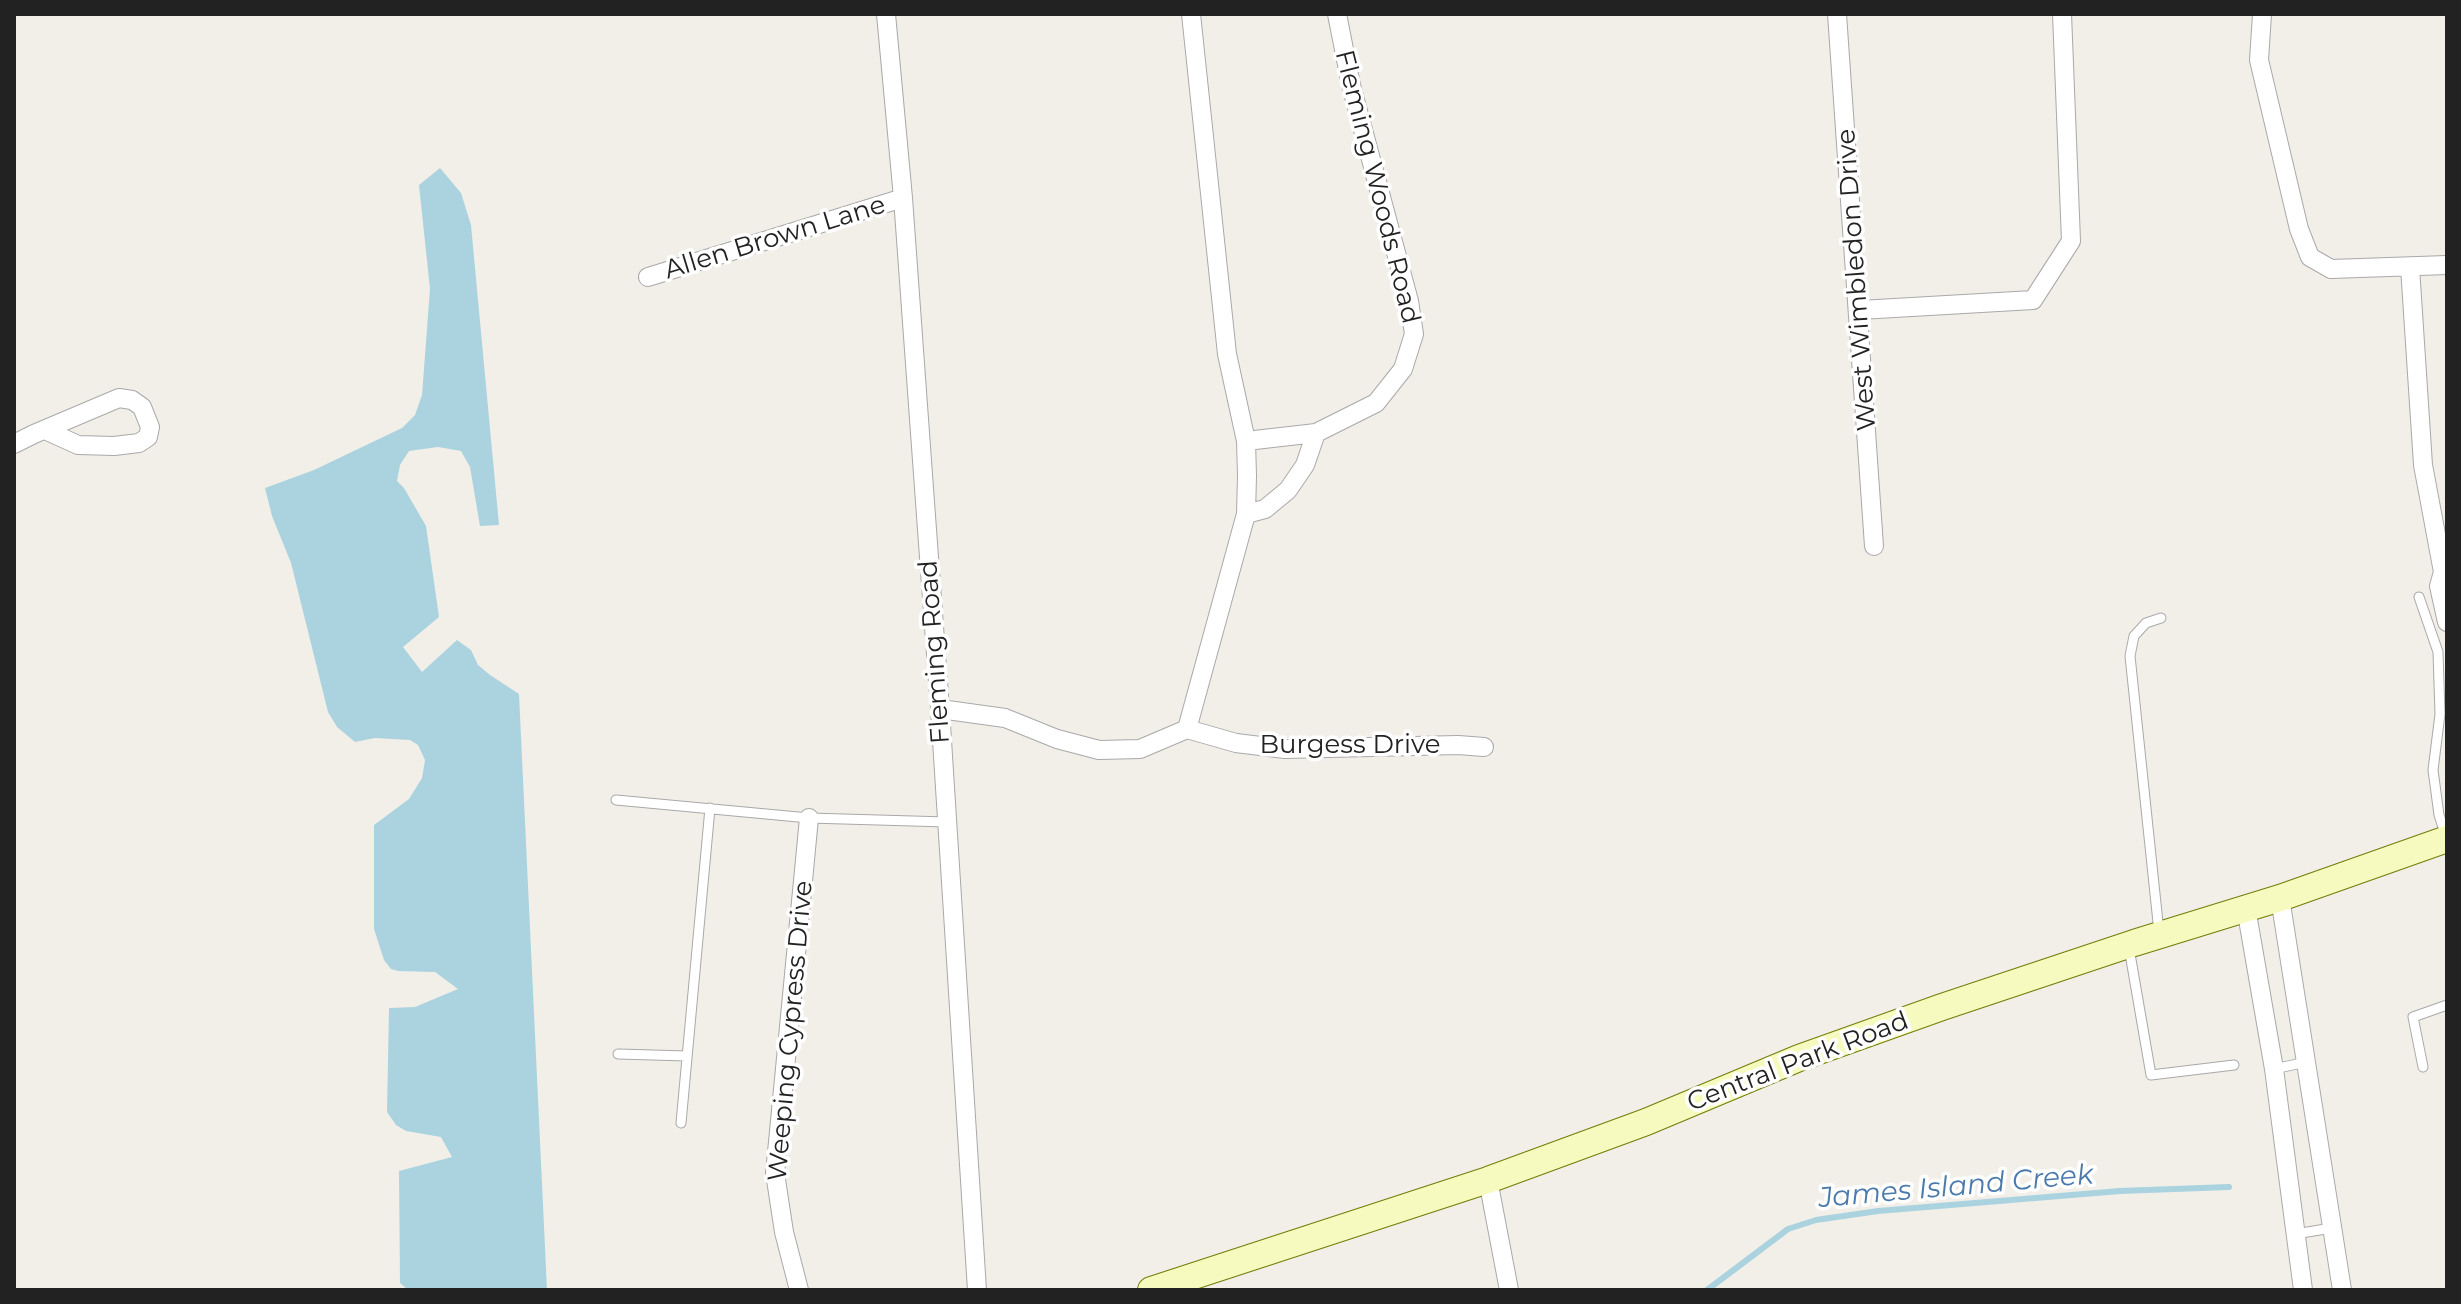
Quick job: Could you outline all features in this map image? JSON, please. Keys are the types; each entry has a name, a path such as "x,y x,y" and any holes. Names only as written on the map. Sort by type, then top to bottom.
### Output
{"street":[{"name":"Fleming Road","path":"886,14 903,198 940,709 977,1290"},
{"path":"940,709 1005,718 1057,739 1099,750 1140,749 1187,729 1246,514 1246,441 1227,354 1191,14"},
{"name":"Fleming Woods Road","path":"1246,441 1316,433 1376,403 1403,369 1414,334 1409,301 1351,85 1337,14"},
{"name":"West Wimbledon Drive","path":"1837,14 1860,310 1874,546"},
{"path":"1860,310 2033,300 2071,241 2062,14"},
{"path":"2262,14 2259,60 2299,229 2310,257 2331,269 2447,265"},
{"name":"Allen Brown Lane","path":"648,277 903,198"},
{"path":"2410,267 2423,465 2445,574 2439,586 2447,622"},
{"path":"14,444 45,430 119,398 132,400 142,407 150,427 148,437 139,443 114,446 78,445 45,430"},
{"path":"1246,514 1265,509 1288,490 1305,465 1316,433"},
{"name":"Burgess Drive","path":"1187,729 1236,743 1285,749 1484,747"},
{"name":"Weeping Cypress Drive","path":"799,1290 784,1232 775,1173 809,818"},
{"name":"Central Park Road","path":"1151,1290 1488,1180 1646,1122 1799,1058 2128,945 2280,898 2447,838"},
{"path":"2280,898 2342,1290"},
{"path":"2246,908 2274,1069 2303,1290"},
{"path":"1488,1180 1509,1290"}],"lane":[{"path":"2419,597 2438,652 2440,714 2433,770 2439,815 2447,838"},
{"path":"2159,935 2130,656 2134,636 2146,623 2161,618"},
{"path":"616,800 809,818 947,822"},
{"path":"681,1123 710,808"},
{"path":"2128,945 2151,1075 2234,1065"},
{"path":"2423,1067 2413,1017 2447,1005"},
{"path":"618,1054 687,1056"},
{"path":"2274,1069 2306,1062"},
{"path":"2295,1234 2332,1228"}],"water":[{"path":"440,168 461,193 471,225 499,525 480,526 470,467 461,451 438,447 409,451 400,465 397,481 426,526 439,617 403,647 422,672 457,640 471,650 478,665 519,694 547,1290 408,1290 400,1283 399,1171 452,1157 441,1137 406,1131 396,1125 387,1112 389,1008 415,1007 458,989 435,972 398,971 391,969 384,960 374,929 374,825 409,799 422,778 425,760 418,745 410,740 375,738 355,742 337,727 328,712 291,563 272,516 265,488 314,470 402,428 415,415 422,395 430,289 419,185"}],"waterway":[{"name":"James Island Creek","path":"1707,1290 1788,1229 1816,1220 1878,1211 2120,1191 2229,1187"}]}
